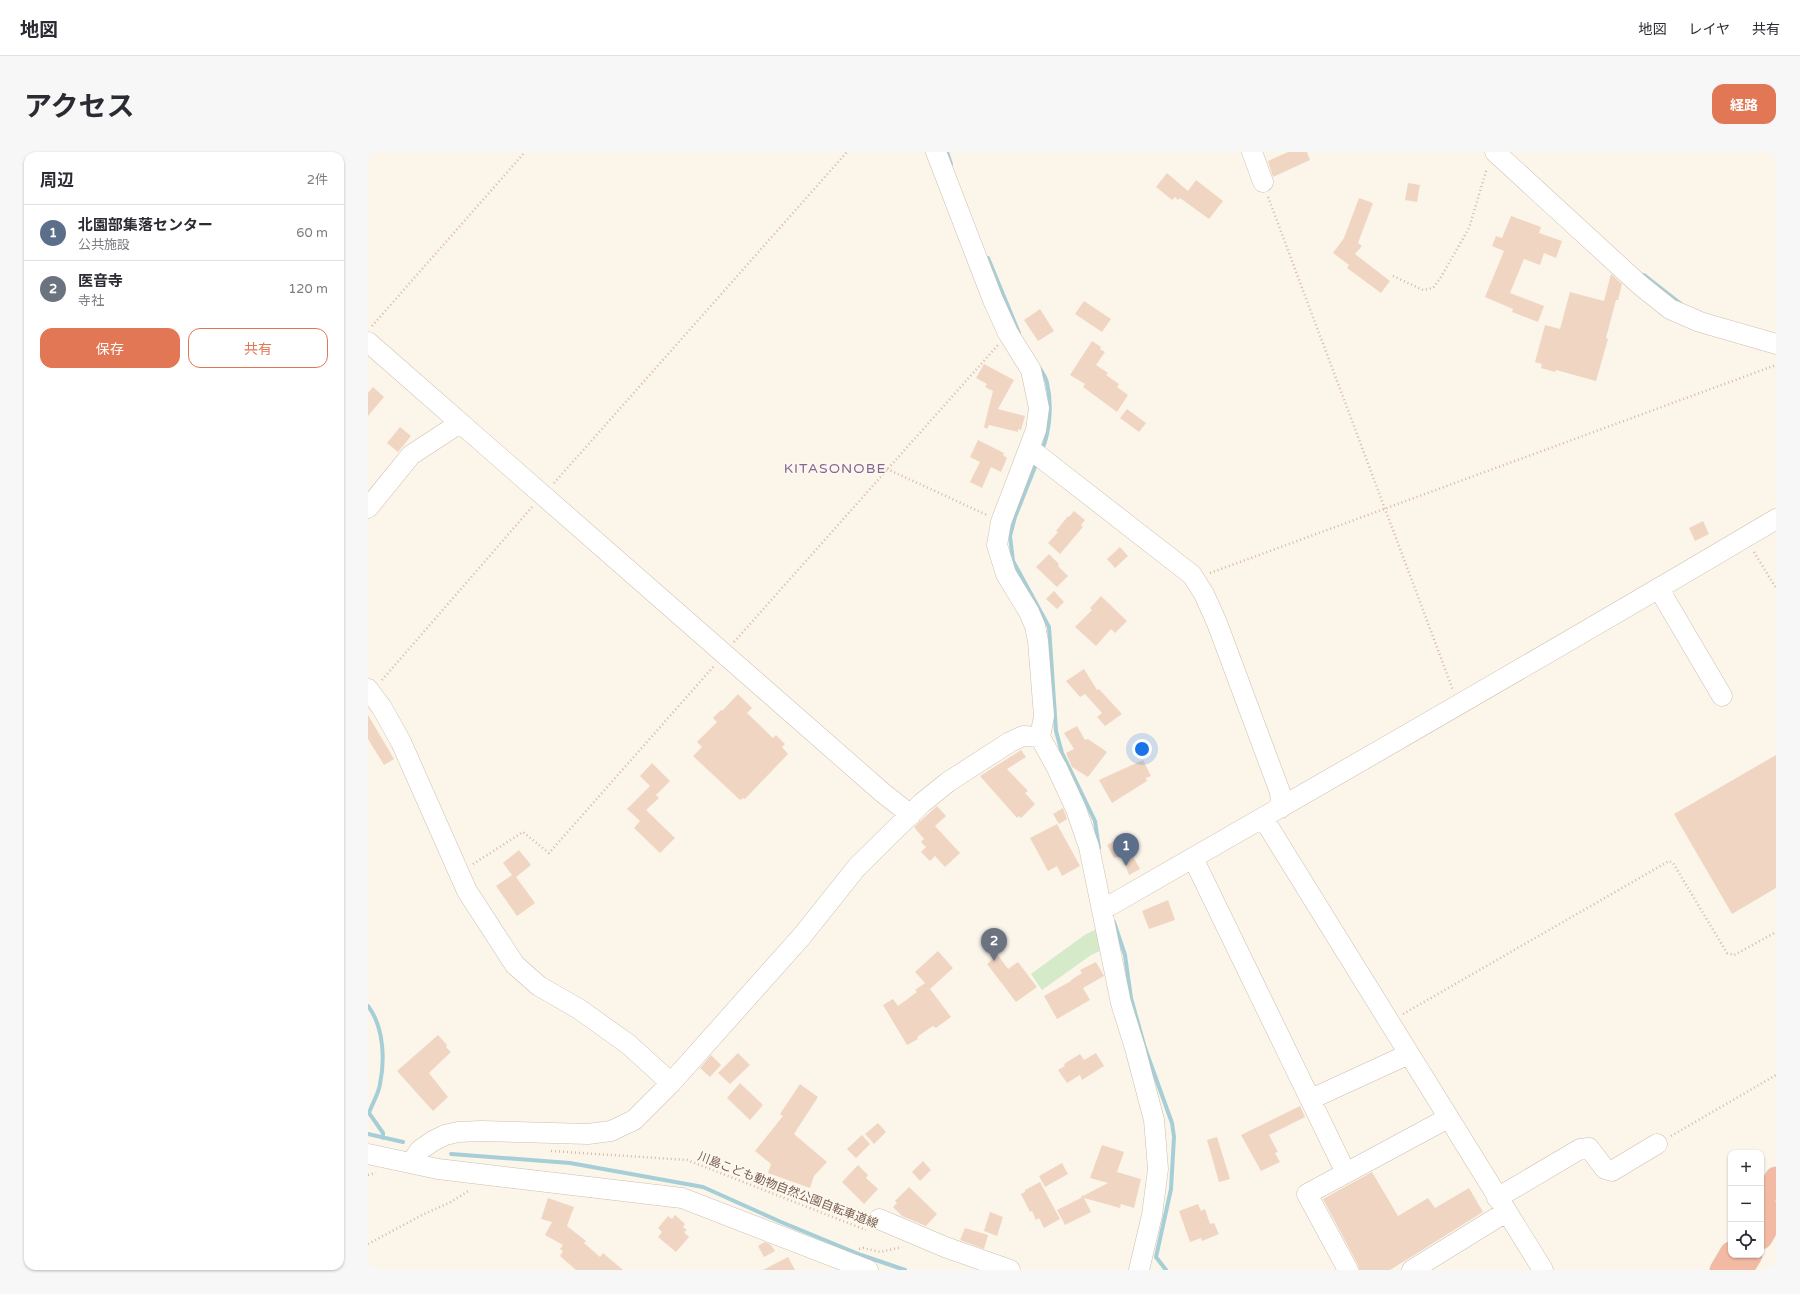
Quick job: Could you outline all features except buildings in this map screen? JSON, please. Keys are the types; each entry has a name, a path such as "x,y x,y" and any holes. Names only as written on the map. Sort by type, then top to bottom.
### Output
{"highway":[{"path":"1764,1198 1776,1178"},
{"path":"1764,1233 1776,1213"},
{"path":"1721,1270 1728,1258"},
{"path":"1742,1270 1749,1258"}],"street":[{"path":"936,152 982,272 1008,333 1031,370 1039,408 1036,430 1001,522 997,545 1001,563 1006,574 1036,626 1044,716 1040,737 1058,768 1076,809 1090,847 1120,1003 1135,1048 1154,1120 1158,1169 1152,1215 1139,1270"},
{"path":"1252,152 1263,182"},
{"path":"1491,160 1640,286 1670,308 1700,322 1776,344"},
{"path":"368,342 883,793 911,815"},
{"path":"368,508 411,455 460,423"},
{"path":"1030,449 1192,575 1195,579 1204,594 1217,623 1280,792 1281,808"},
{"path":"1102,910 1554,650 1776,519"},
{"path":"1659,589 1722,696"},
{"path":"370,691 401,742 468,891 515,965 539,986 580,1009 628,1044 671,1083"},
{"path":"411,1162 420,1150 433,1141 445,1135 458,1132 481,1131 588,1134 611,1131 634,1120 671,1083 802,936 857,867 911,815 922,802 948,782 1010,742 1023,736 1040,737"},
{"path":"1263,818 1543,1270"},
{"path":"1193,858 1346,1173"},
{"path":"1311,1099 1408,1054"},
{"path":"1348,1270 1307,1194 1448,1118"},
{"path":"1412,1270 1580,1149 1589,1148 1605,1169 1612,1171 1657,1144"},
{"path":"368,1154 438,1169 682,1198 868,1270"},
{"path":"874,1225 945,1247 1010,1270"}],"path":[{"path":"368,331 525,152"},
{"path":"370,691 847,152"},
{"path":"1393,276 1423,290 1433,288 1448,266 1469,228 1491,160"},
{"path":"1263,182 1458,704"},
{"path":"459,872 523,832 549,853 1008,333"},
{"path":"1195,579 1384,508 1776,365"},
{"path":"887,469 1001,522"},
{"path":"1745,538 1776,588"},
{"path":"1389,1022 1669,861 1672,863 1727,953 1734,955 1776,932"},
{"path":"1657,1144 1776,1075"},
{"name":"川島こども動物自然公園自転車道線","path":"546,1151 687,1160 874,1225"},
{"path":"368,1244 424,1214 461,1197 474,1187 482,1174"},
{"path":"899,1243 906,1246"},
{"path":"859,1249 863,1248 880,1252 894,1250"}],"green space":[{"path":"1095,930 1102,950 1091,955 1042,990 1031,974 1086,934"}],"waterway":[{"path":"947,152 951,164"},
{"path":"988,258 1019,333"},
{"path":"1644,275 1681,304"},
{"path":"1039,367 1044,375 1049,391 1050,408 1047,434 1042,450"},
{"path":"1037,462 1015,517 1010,536 1013,561 1049,627 1056,731 1062,753 1095,821 1099,848"},
{"path":"1114,922 1125,955 1131,998 1145,1048 1172,1123 1174,1137 1171,1189 1156,1257 1166,1270"},
{"path":"368,1006 377,1024 383,1054 382,1075 377,1095 369,1113 383,1133 383,1138"},
{"path":"368,1134 403,1142"},
{"path":"451,1154 570,1163 703,1187 781,1222 861,1255 905,1270"}],"place":[{"name":"北園部集落センター","path":"1126,866"},
{"name":"医音寺","path":"994,961"}],"district":[{"name":"KITASONOBE","path":"835,468"}]}
